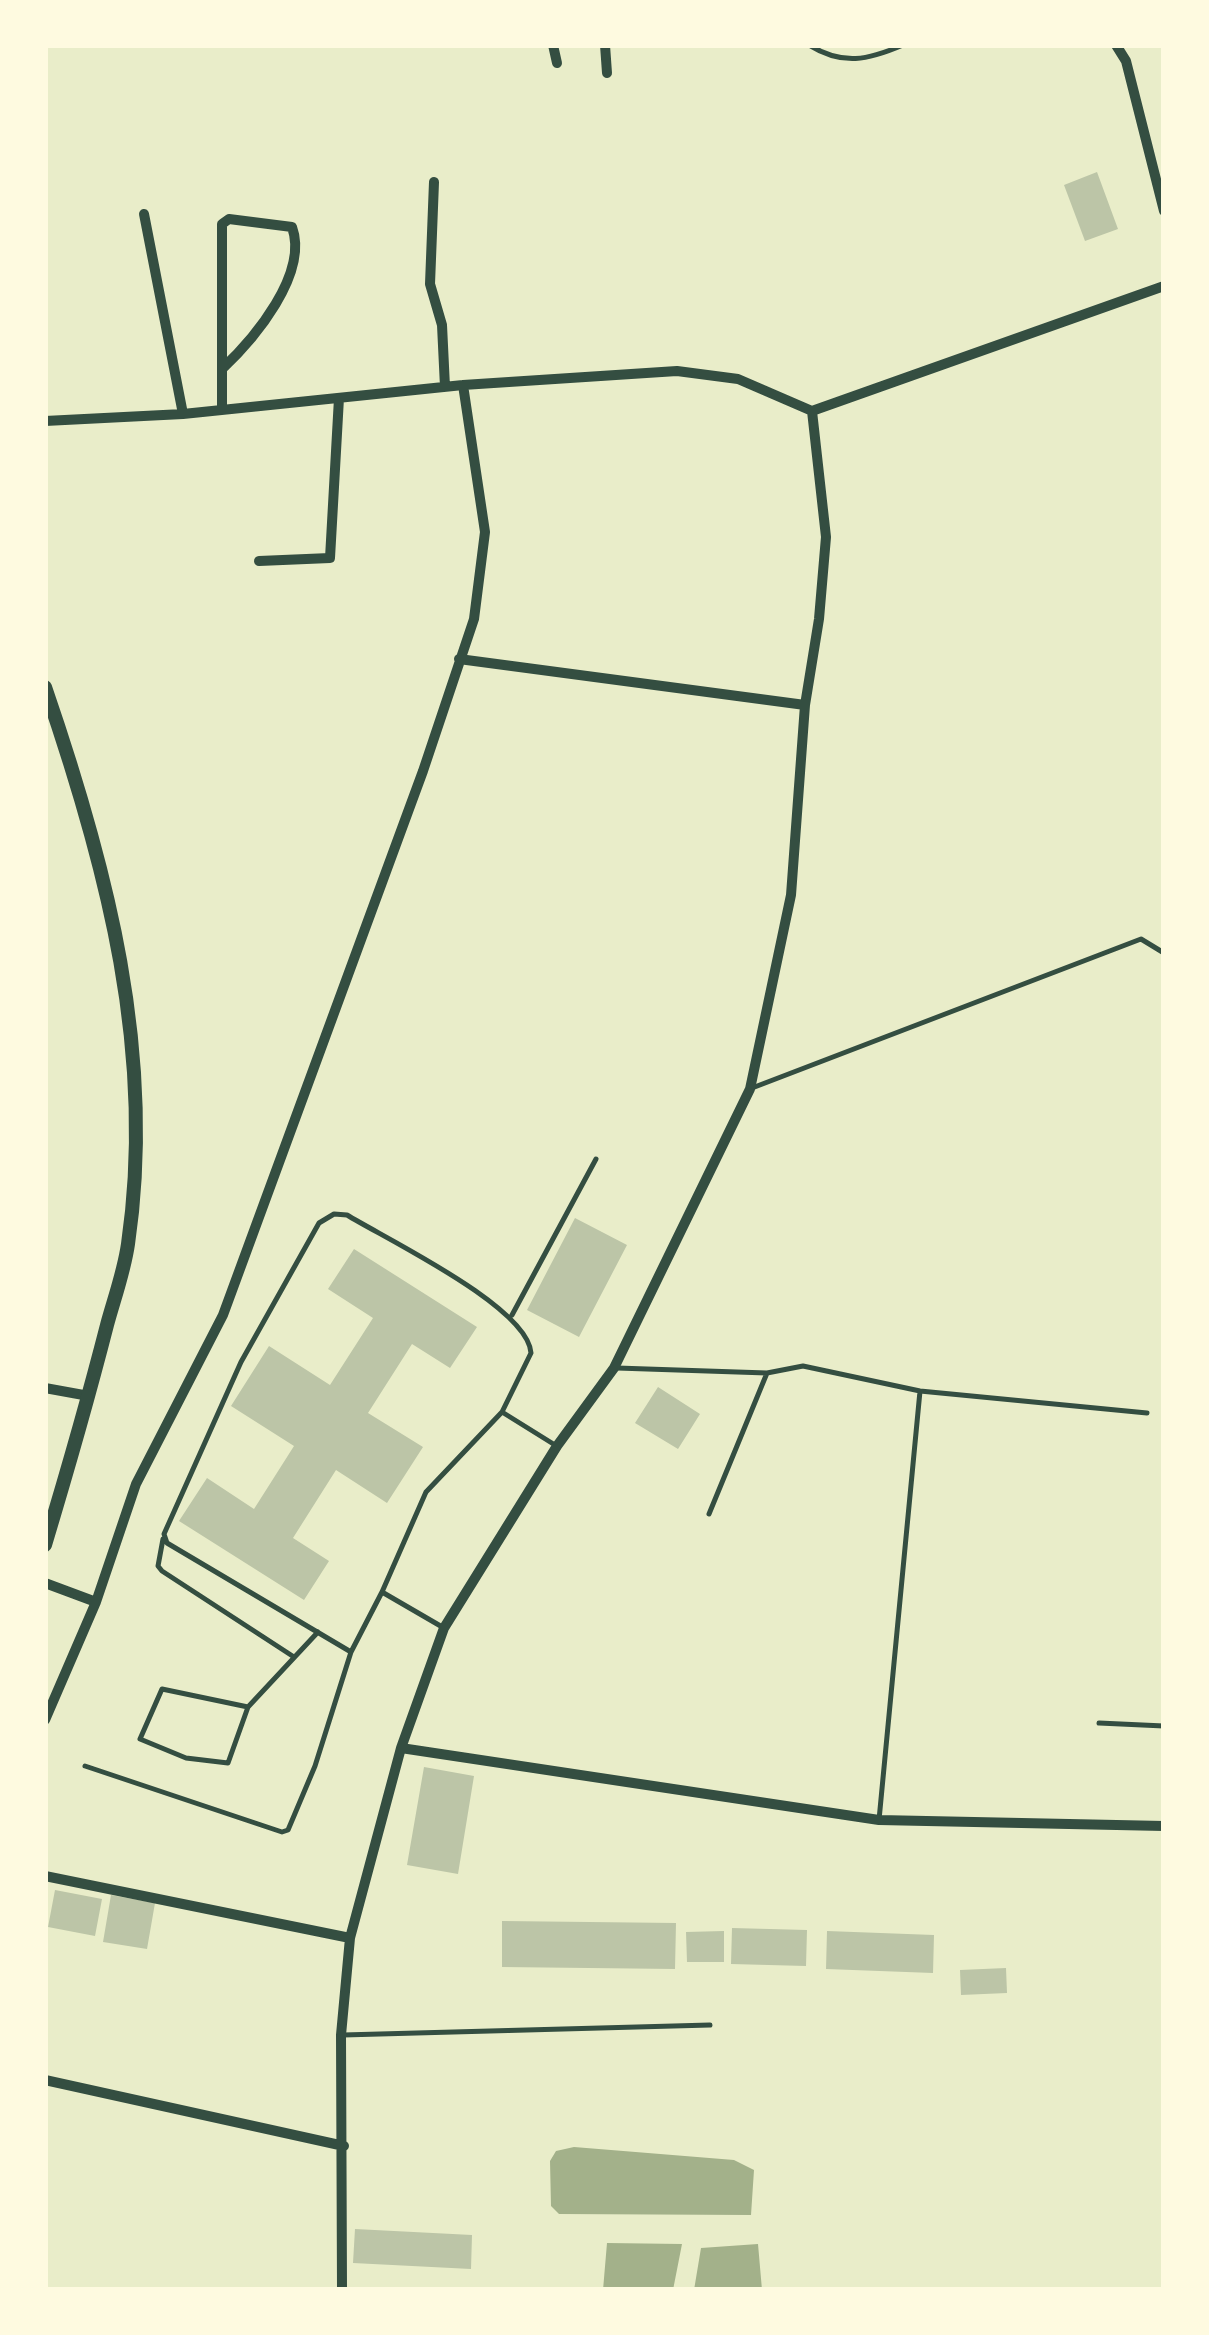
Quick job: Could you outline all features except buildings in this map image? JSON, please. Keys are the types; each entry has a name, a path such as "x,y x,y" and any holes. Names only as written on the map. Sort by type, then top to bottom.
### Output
{"street":[{"path":"553,45 556,63"},
{"path":"606,45 607,73"},
{"path":"1116,45 1126,62 1164,211"},
{"path":"434,182 430,284 442,326 445,386"},
{"path":"144,214 183,414"},
{"path":"222,369 245,347 284,290 295,244 292,226 230,219 222,224 222,369 222,410"},
{"path":"45,421 183,414 464,384 677,371 738,379 812,411 1164,286"},
{"path":"45,1720 96,1602 136,1484 223,1315 424,771 474,619 485,532 464,384"},
{"path":"259,561 330,558 339,398"},
{"path":"342,2290 341,2035 350,1938 400,1748 444,1628 558,1446 614,1368 750,1089 790,895 805,704 826,538 812,411"},
{"path":"460,660 805,704"},
{"path":"45,687 89,814 134,1029 136,1137 128,1246 45,1545"},
{"path":"45,1388 89,1396"},
{"path":"45,1583 96,1602"},
{"path":"400,1748 879,1820 1164,1826"},
{"path":"45,1876 350,1938"},
{"path":"45,2080 344,2146"}],"lane":[{"path":"809,45 831,58 860,60 904,45"},
{"path":"750,1089 1140,940 1164,953"},
{"path":"512,1315 596,1159"},
{"path":"85,1766 282,1832 288,1830 315,1766 352,1652 426,1492 502,1412 532,1352 512,1315 347,1215 334,1214 320,1223 242,1362 164,1534 158,1566 294,1658"},
{"path":"614,1368 767,1373 804,1366 920,1391 1147,1414"},
{"path":"708,1514 767,1373"},
{"path":"879,1820 920,1391"},
{"path":"502,1412 558,1446"},
{"path":"164,1534 168,1543 352,1652"},
{"path":"382,1592 444,1628"},
{"path":"248,1707 162,1689 140,1739 186,1758 228,1763 248,1707 318,1632"},
{"path":"1099,1724 1164,1726"},
{"path":"341,2035 710,2026"}],"shaded area":[{"path":"574,2147 734,2160 754,2170 751,2215 559,2214 551,2206 550,2161 556,2151"},
{"path":"607,2243 682,2244 673,2290 603,2290"},
{"path":"758,2244 762,2290 694,2290 701,2248"}]}
